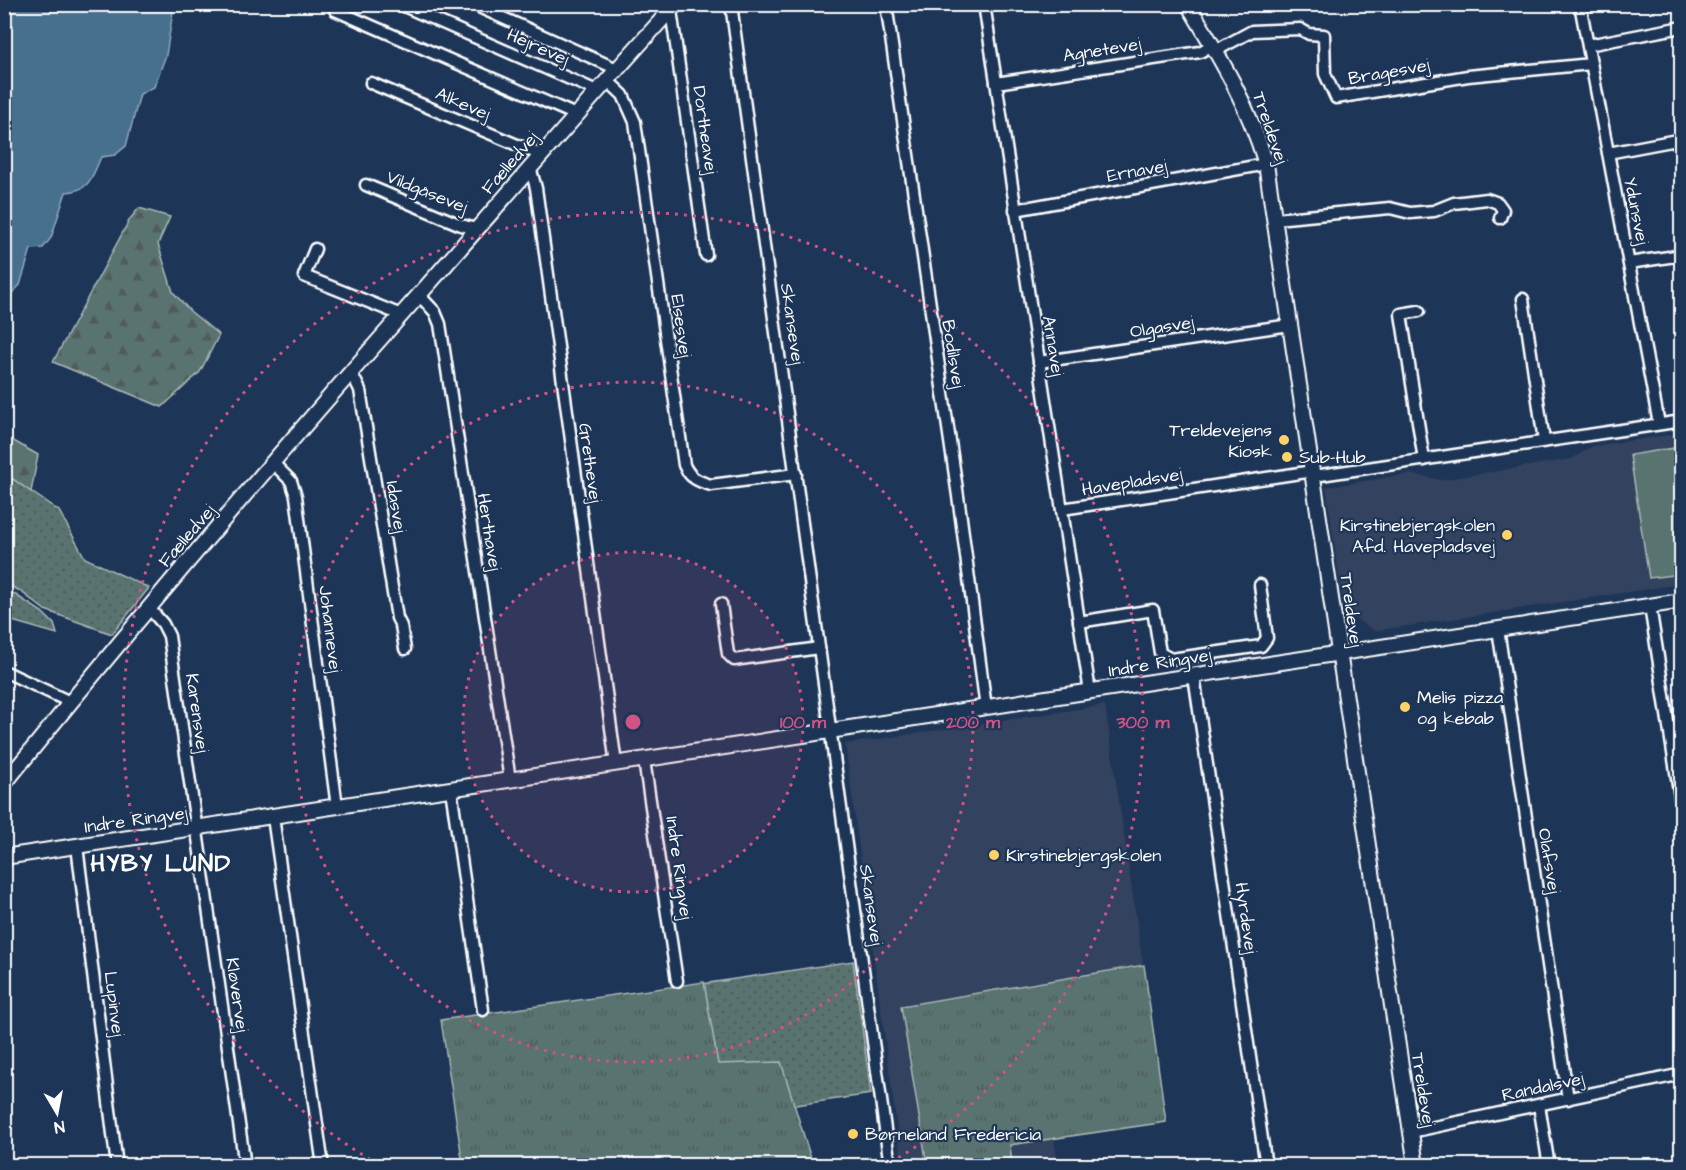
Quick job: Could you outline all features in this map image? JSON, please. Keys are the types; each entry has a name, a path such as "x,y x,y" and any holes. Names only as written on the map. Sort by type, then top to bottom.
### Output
{"street":[{"name":"Hejrevej","path":"399,4 597,91"},
{"path":"472,4 617,69"},
{"name":"Skansevej","path":"731,4 890,1166"},
{"name":"Bodilsvej","path":"886,4 959,503 986,708"},
{"name":"Annavej","path":"984,4 1090,692"},
{"name":"Treldevej","path":"1188,4 1245,105 1266,164 1416,1166"},
{"name":"Ydunsvej","path":"1580,4 1659,424"},
{"name":"Fælledvej","path":"4,784 149,608 351,372 597,91 674,7"},
{"name":"Dortheavej","path":"674,7 706,255"},
{"path":"335,10 576,115"},
{"path":"1588,45 1682,27"},
{"name":"Bragesvej","path":"1214,48 1252,31 1299,29 1309,34 1324,35 1325,74 1336,99 1397,86 1468,76 1591,64"},
{"name":"Agnetevej","path":"996,83 1214,48"},
{"name":"Elsesvej","path":"607,80 623,95 635,122 684,465 689,476 698,482 711,485 796,474"},
{"name":"Alkevej","path":"371,83 541,155"},
{"path":"1608,153 1682,139"},
{"name":"Ernavej","path":"1015,210 1266,164"},
{"name":"Grethevej","path":"530,167 536,188 616,764"},
{"name":"Vildgåsevej","path":"366,185 461,225 476,229"},
{"path":"1275,219 1390,208 1410,213 1434,211 1454,203 1487,199 1498,203 1503,210 1500,218"},
{"path":"315,249 304,276 401,315"},
{"path":"1629,263 1682,255"},
{"name":"Herthavej","path":"419,295 435,312 440,324 510,780"},
{"path":"1523,299 1544,441"},
{"path":"1419,311 1401,314 1424,460"},
{"name":"Olgasvej","path":"1039,362 1290,324"},
{"name":"Idasvej","path":"351,372 360,390 397,618 401,626 405,648"},
{"name":"Havepladsvej","path":"1062,509 1424,460 1682,421"},
{"name":"Johannevej","path":"273,463 291,482 296,496 337,807"},
{"path":"1079,622 1153,610 1160,653 1171,659 1261,645 1267,638 1260,585"},
{"name":"Indre Ringvej","path":"4,857 1682,601"},
{"path":"721,604 728,654 734,660 819,648"},
{"path":"1650,606 1682,810"},
{"name":"Karensvej","path":"149,608 163,624 169,636 196,829"},
{"name":"Olafsvej","path":"1498,629 1568,1099"},
{"path":"4,671 70,702"},
{"name":"Hyrdevej","path":"1194,676 1266,1166"},
{"name":"Indre Ringvej","path":"644,760 677,981"},
{"path":"451,789 483,1010"},
{"path":"273,817 322,1166"},
{"name":"Kløvervej","path":"196,829 245,1166"},
{"name":"Lupinvej","path":"77,846 117,1166"},
{"name":"Randalsvej","path":"1411,1132 1682,1074"},
{"path":"1539,1105 1549,1166"}],"shaded area":[{"path":"4,5 174,5 166,55 154,87 140,94 126,146 115,155 101,157 85,186 66,192 51,238 43,248 31,249 20,285 11,294 4,293"},
{"name":"Kirstinebjergskolen Afd. Havepladsvej","path":"1681,433 1681,584 1374,631 1344,611 1326,487 1410,474 1441,480 1571,459 1593,446"},
{"name":"Kirstinebjergskolen","path":"1105,705 1166,1122 1054,1138 1058,1165 902,1165 845,744"}],"green space":[{"path":"139,208 170,217 158,244 173,292 190,311 219,335 200,372 162,407 53,362 130,219"},
{"path":"5,436 38,455 31,492 5,473"},
{"path":"1681,447 1681,574 1649,578 1630,455"},
{"path":"4,473 59,511 85,558 149,588 112,634 45,610 5,583"},
{"path":"5,588 42,612 54,624 57,634 9,620 5,615"},
{"path":"853,961 871,1094 789,1106 711,1084 696,985"},
{"path":"1144,965 1166,1122 1010,1145 1012,1165 927,1165 901,1006"},
{"path":"704,982 718,1064 781,1062 812,1162 880,1157 882,1165 463,1165 441,1020"}],"place":[{"name":"Treldevejens Kiosk","path":"1284,440"},
{"name":"Sub-Hub","path":"1287,457"},
{"name":"Kirstinebjergskolen Afd. Havepladsvej","path":"1507,535"},
{"name":"Melis pizza og kebab","path":"1405,707"},
{"name":"Kirstinebjergskolen","path":"994,855"},
{"name":"Børneland Fredericia","path":"853,1134"}],"district":[{"name":"HYBY LUND","path":"161,864"}]}
